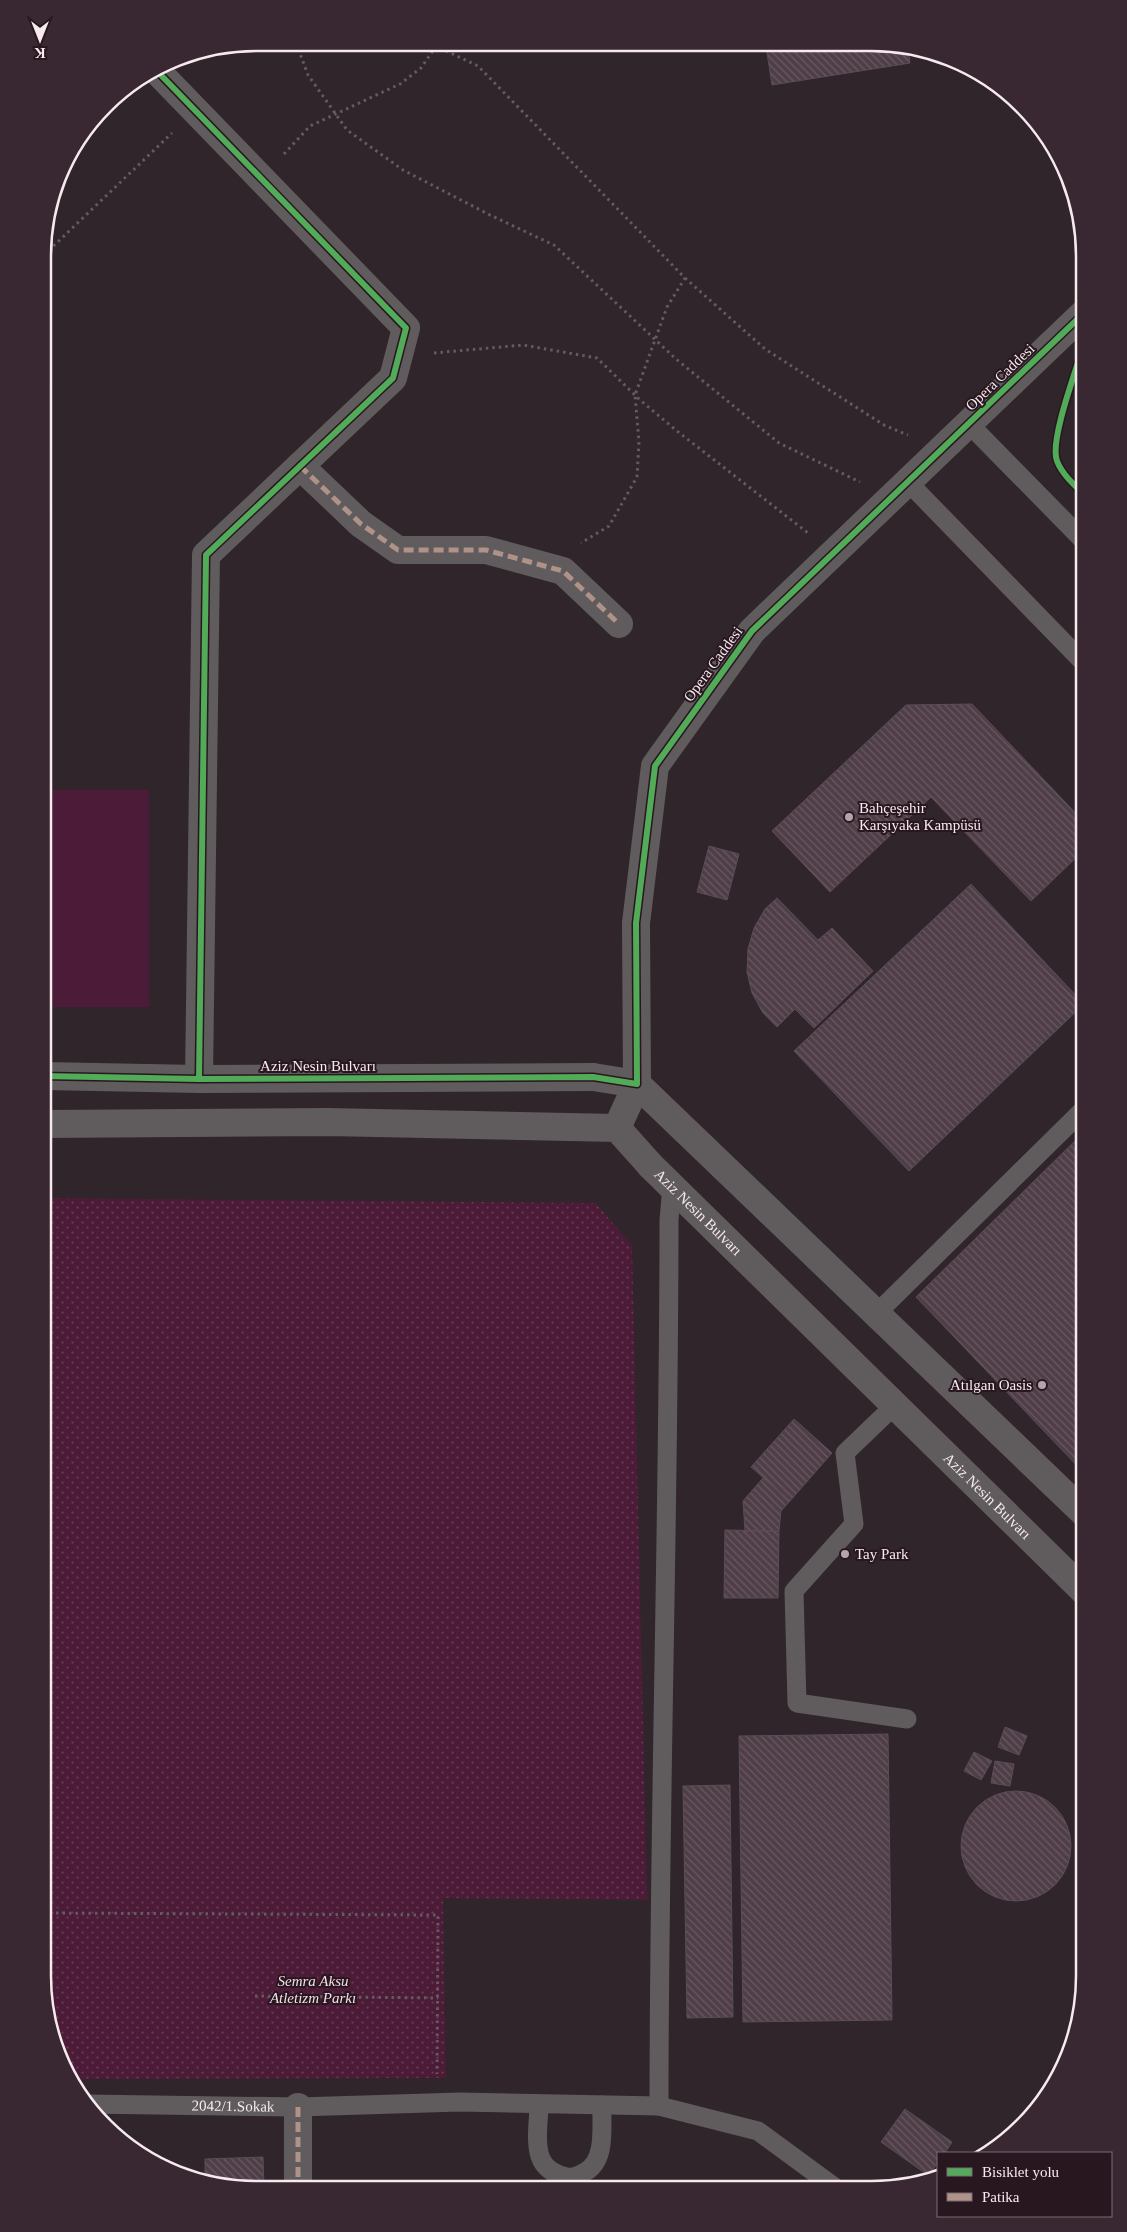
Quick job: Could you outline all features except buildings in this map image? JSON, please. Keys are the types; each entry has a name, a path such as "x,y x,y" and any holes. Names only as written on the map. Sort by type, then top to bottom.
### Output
{"street":[{"path":"161,75 406,328 393,378 206,555 199,1079"},
{"name":"Opera Caddesi","path":"637,1084 636,923 655,766 752,632 1076,321"},
{"path":"300,466 361,524 398,550 486,550 563,571 619,624"},
{"name":"Aziz Nesin Bulvarı","path":"51,1076 199,1079 593,1077 637,1084"},
{"path":"51,1124 328,1122 617,1128 637,1084 1076,1505"},
{"name":"Aziz Nesin Bulvarı","path":"617,1128 651,1166 1076,1584"},
{"path":"298,2107 298,2181"}],"lane":[{"path":"969,424 1076,533"},
{"path":"901,489 1076,655"},
{"path":"876,1314 1076,1117"},
{"path":"660,2106 660,1916 668,1520 669,1220 672,1186"},
{"path":"894,1405 845,1453 854,1524 794,1591 797,1703 906,1719"},
{"name":"2042/1.Sokak","path":"97,2104 298,2107 453,2102 539,2104"},
{"path":"602,2105 601,2146 597,2161 589,2170 570,2177 559,2175 549,2170 542,2161 538,2150 539,2104 602,2105 660,2106 758,2130 826,2181"}],"path":[{"path":"299,51 308,75 347,130 403,170 490,216 554,245 676,359 779,443 901,489"},
{"path":"262,179 310,126 400,84 420,68 432,51"},
{"path":"446,51 478,66 685,278 765,350 884,425 942,449"},
{"path":"52,248 196,111"},
{"path":"578,544 609,526 637,477 639,442 635,394 667,307 685,278"},
{"path":"398,357 524,345 597,358 677,431 834,553"},
{"path":"51,1913 438,1915 437,2076"},
{"path":"255,1996 438,1998"}],"green space":[{"path":"51,790 149,790 149,1007 51,1007"},
{"name":"Semra Aksu Atletizm Parkı","path":"51,1198 596,1203 632,1246 647,1900 443,1898 446,2078 80,2079 72,2066 58,2029 53,2003 51,1976"}],"marked path":[{"path":"300,466 361,524 398,550 486,550 563,571 619,624"},
{"path":"298,2107 298,2181"}],"cycle path":[{"path":"161,75 406,328 393,378 206,555 199,1079"},
{"path":"51,1076 199,1079 593,1077 637,1084 636,923 655,766 752,631 1076,321"},
{"path":"1076,368 1060,422 1056,451 1057,461 1062,470 1076,487"}],"place":[{"name":"Bahçeşehir Karşıyaka Kampüsü","path":"849,817"},
{"name":"Atılgan Oasis","path":"1042,1385"},
{"name":"Tay Park","path":"845,1554"}]}
